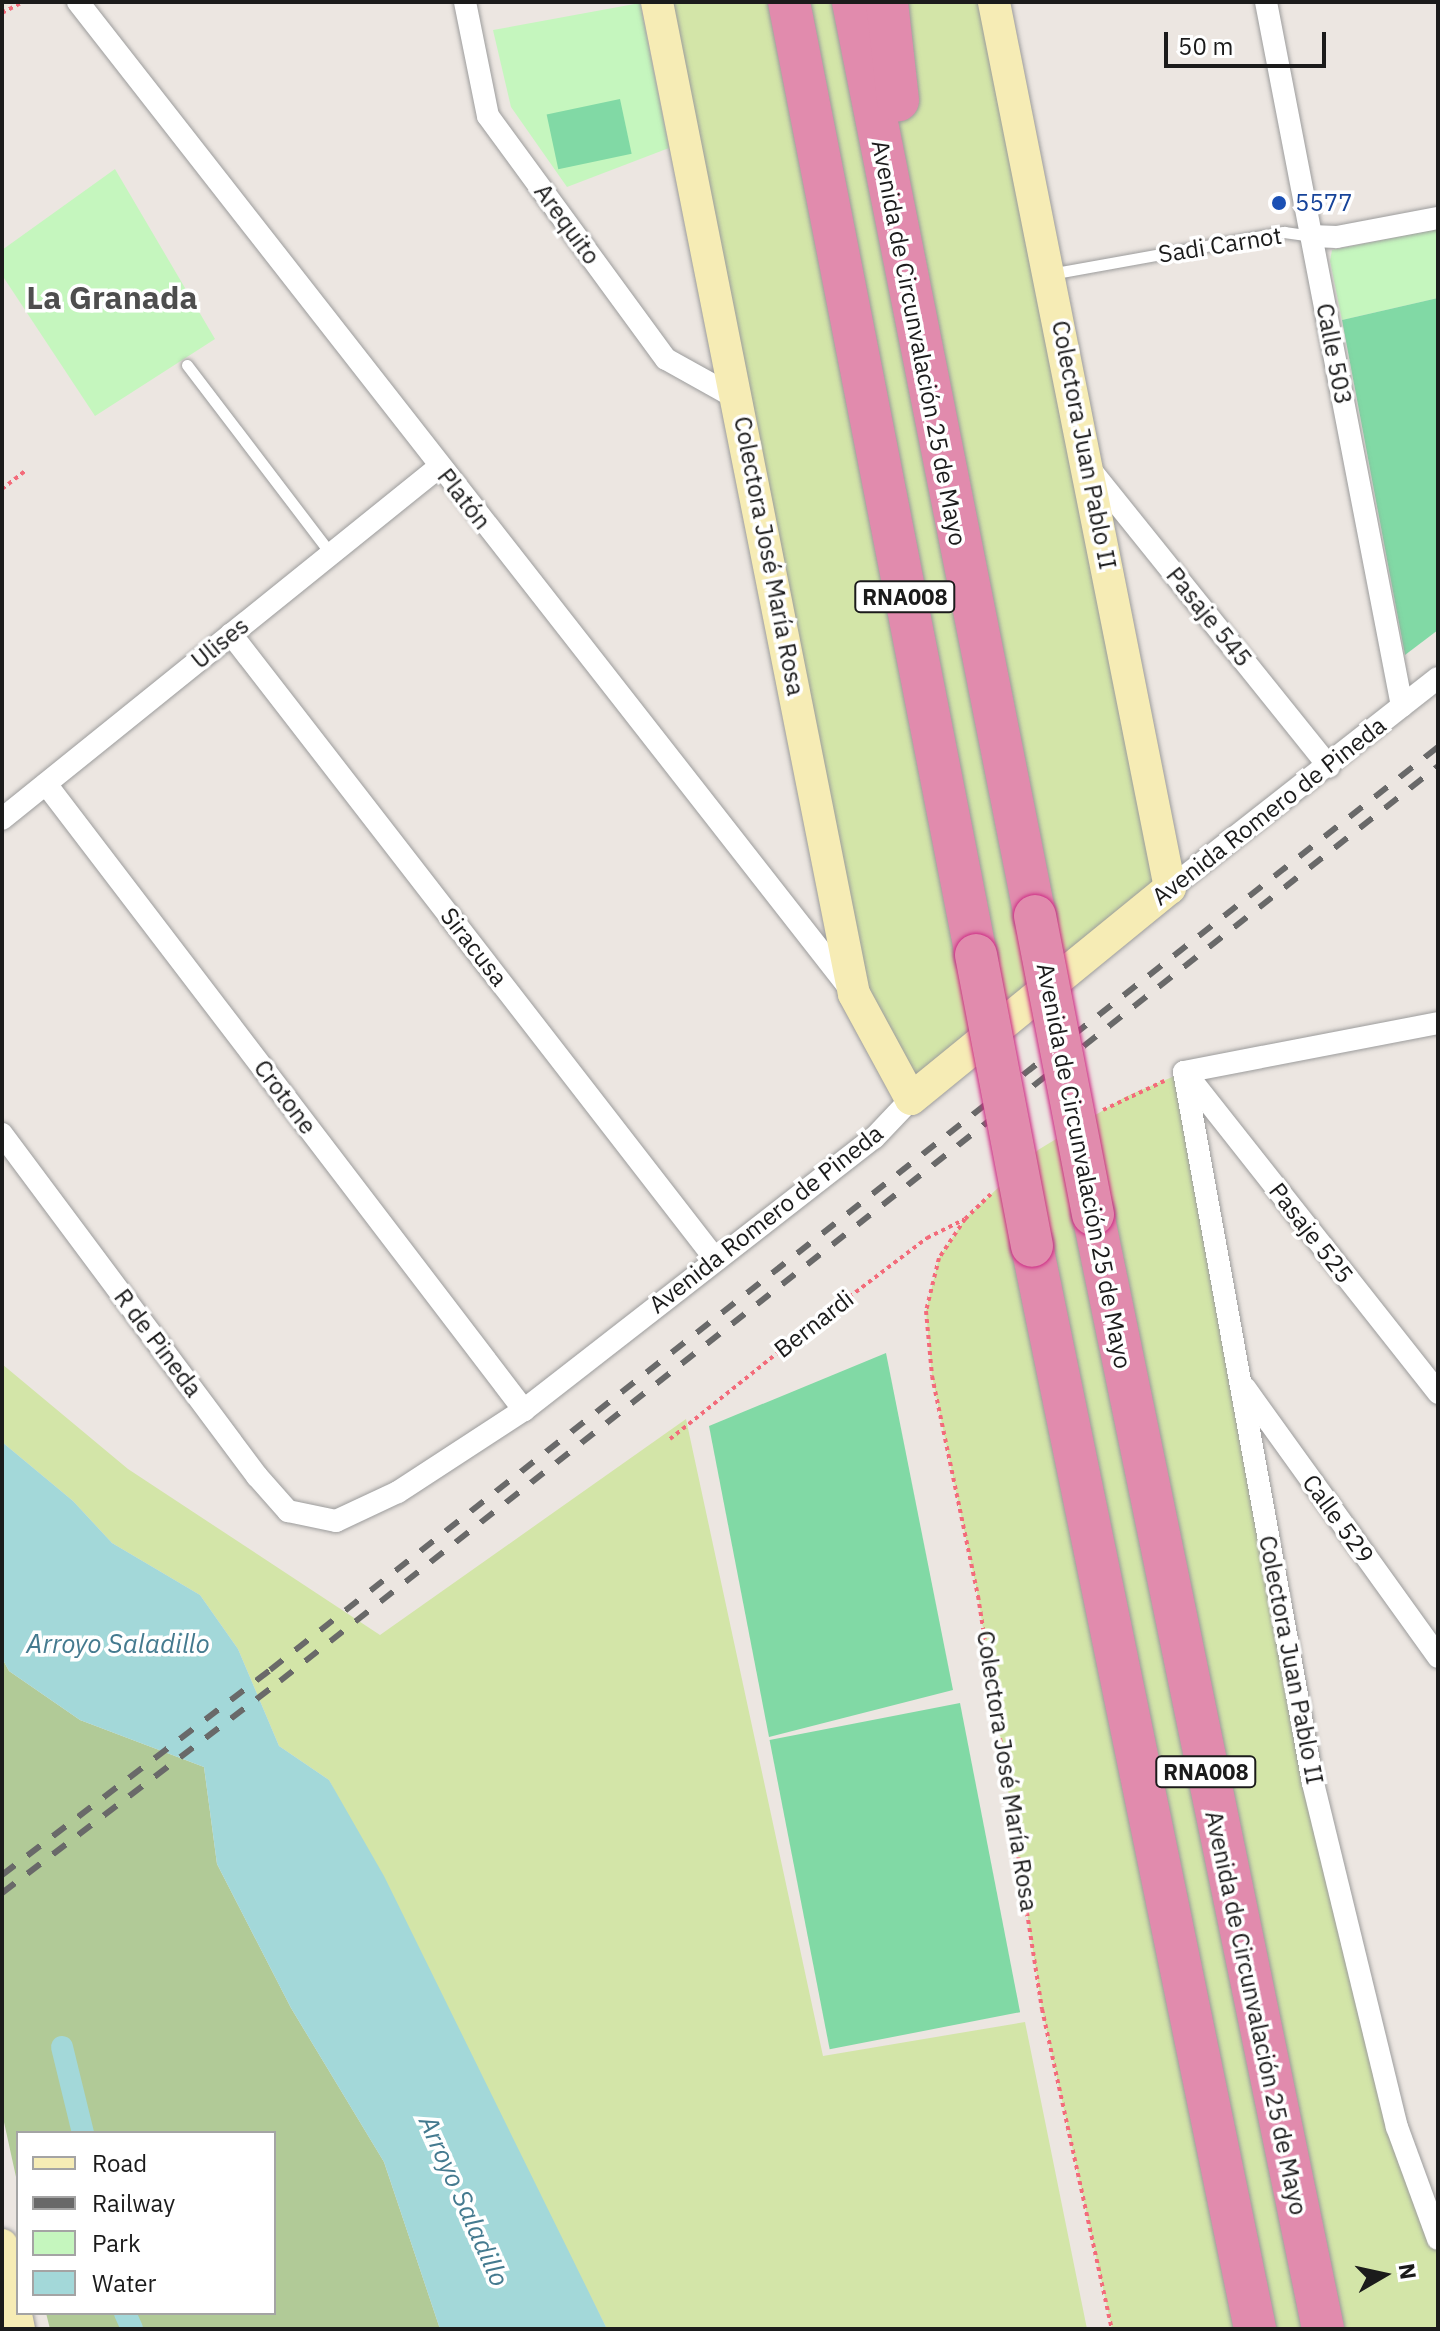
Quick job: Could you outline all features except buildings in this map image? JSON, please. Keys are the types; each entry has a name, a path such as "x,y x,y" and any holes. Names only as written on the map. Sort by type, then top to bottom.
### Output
{"highway":[{"path":"762,2 835,238"},
{"name":"RNA008","path":"789,2 1032,1246 1255,2329"},
{"name":"Avenida de Circunvalación 25 de Mayo","path":"853,2 1093,1214 1323,2329"},
{"name":"RNA008","path":"887,2 942,462"}],"main road":[{"name":"Colectora José María Rosa","path":"657,2 854,994 911,1099"},
{"name":"Colectora Juan Pablo II","path":"994,2 1170,888"},
{"name":"Avenida Romero de Pineda","path":"911,1099 1170,888"},
{"path":"2,2245 16,2314"}],"street":[{"name":"Platón","path":"78,2 854,994"},
{"name":"Arequito","path":"465,2 488,116 666,359 738,399"},
{"name":"Calle 503","path":"1266,2 1402,706"},
{"name":"Sadi Carnot","path":"1311,236 1337,237 1438,218"},
{"name":"Ulises","path":"2,819 439,467"},
{"name":"Pasaje 545","path":"1089,468 1329,766"},
{"name":"Siracusa","path":"231,634 716,1260"},
{"name":"Avenida Romero de Pineda","path":"1170,888 1438,678"},
{"name":"Crotone","path":"46,784 524,1410"},
{"path":"1184,1072 1438,1023"},
{"name":"Pasaje 525","path":"1184,1072 1430,1371 1438,1393"},
{"name":"Colectora Juan Pablo II","path":"1184,1072 1313,1783 1397,2127 1438,2239"},
{"name":"Avenida Romero de Pineda","path":"336,1521 398,1492 524,1410 874,1138 911,1099"},
{"name":"R de Pineda","path":"2,1134 257,1476 288,1511 336,1521"},
{"name":"Calle 529","path":"1239,1381 1438,1657"}],"lane":[{"name":"Sadi Carnot","path":"1049,274 1284,232 1311,236"},
{"path":"187,365 331,554"}],"path":[{"path":"2,13 23,2"},
{"path":"2,489 25,471"},
{"name":"Bernardi","path":"670,1439 927,1238 965,1219"},
{"name":"Colectora José María Rosa","path":"965,1219 939,1258 926,1311 932,1376 978,1596 1042,2009 1112,2329"}],"green space":[{"path":"657,2 994,2 1170,888 911,1099 854,994"},
{"path":"640,3 669,148 567,187 511,107 493,30"},
{"path":"620,99 632,154 558,169 547,115"},
{"path":"115,169 215,339 95,416 2,275 2,250"},
{"path":"1438,229 1438,298 1342,320 1330,261 1332,250"},
{"path":"1438,298 1438,630 1405,655 1342,320"},
{"path":"1184,1072 1313,1783 1438,2239 1438,2329 1112,2329 1042,2009 978,1596 932,1376 926,1311 939,1258 965,1219 1038,1150 1125,1097"},
{"path":"886,1353 953,1690 769,1737 709,1426"},
{"path":"2,1364 128,1469 380,1635 686,1419 823,2056 1025,2022 1087,2329 607,2329 329,1780 279,1746 238,1649 200,1595 112,1543 73,1501 2,1442"},
{"path":"2,1658 9,1671 80,1720 204,1767 217,1864 291,2008 384,2162 440,2329 50,2329 46,2315 276,2315 276,2131 16,2131 16,2177 2,2113"},
{"path":"960,1703 1020,2012 830,2049 770,1740"}],"water":[{"name":"Arroyo Saladillo","path":"2,1442 73,1501 112,1543 200,1595 238,1649 279,1746 329,1780 384,1876 607,2329 440,2329 384,2162 291,2008 217,1864 204,1767 80,1720 9,1671 2,1658"}],"waterway":[{"path":"62,2047 83,2131"},
{"path":"126,2315 132,2329"}],"railway":[{"path":"2,1875 270,1670 1438,747"},
{"path":"2,1893 280,1681 1438,766"}],"place":[{"name":"5577","path":"1279,203"}],"district":[{"name":"La Granada","path":"112,297"}]}
